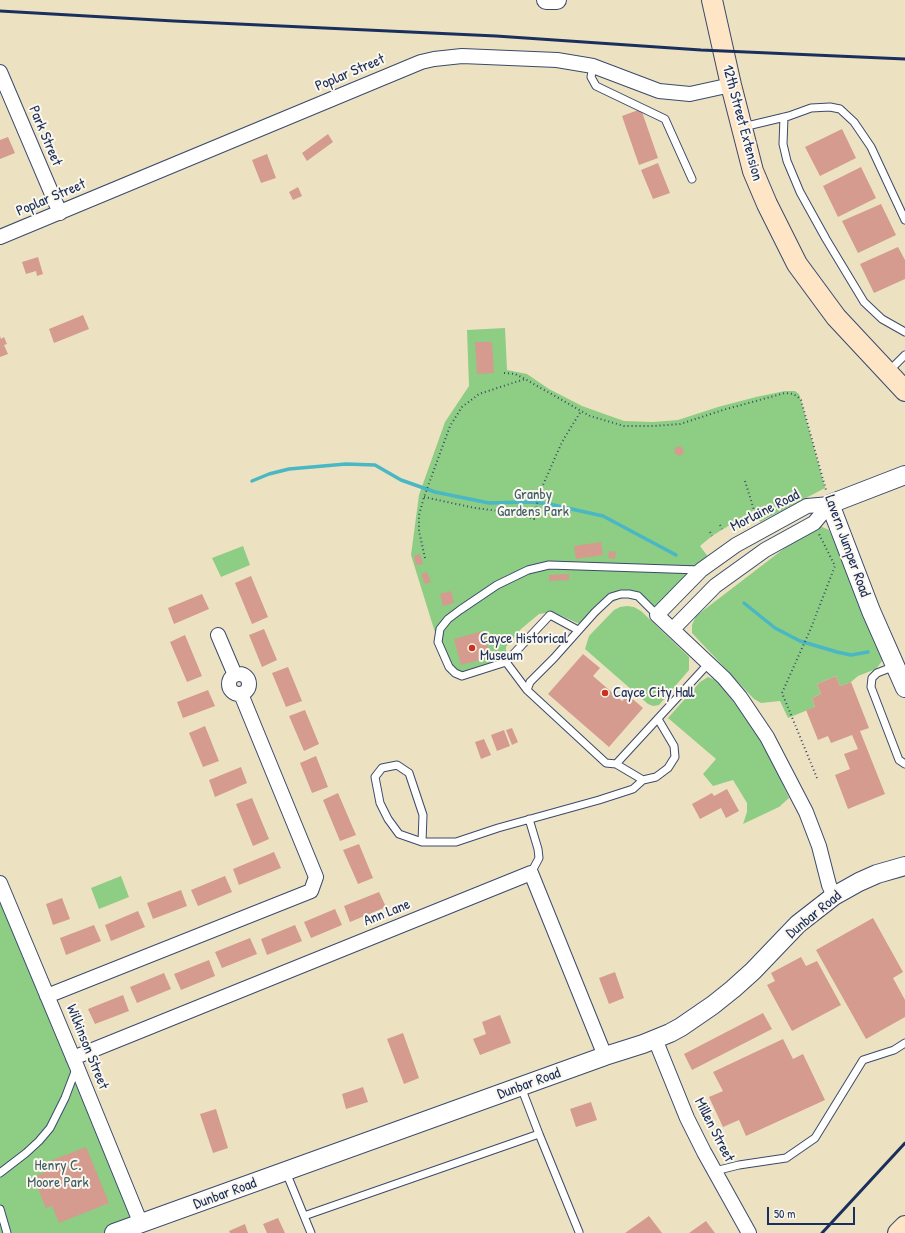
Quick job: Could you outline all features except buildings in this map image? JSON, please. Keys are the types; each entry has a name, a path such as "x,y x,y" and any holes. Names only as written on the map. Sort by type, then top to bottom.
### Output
{"main road":[{"name":"12th Street Extension","path":"712,0 730,85 753,171 767,204 797,264 836,317 905,390"},
{"path":"898,1233 905,1226"}],"street":[{"path":"546,0 557,0"},
{"name":"Poplar Street","path":"0,237 422,62 434,59 462,56 557,60 593,66 659,91 690,94 730,85"},
{"name":"Park Street","path":"0,72 60,213"},
{"path":"830,504 905,475"},
{"name":"Morlaine Road","path":"673,629 715,586 765,550 814,523 830,504"},
{"name":"Morlaine Road","path":"657,615 701,570 736,545 801,509 808,506 830,504"},
{"name":"Lavern Jumper Road","path":"830,504 871,611 905,688"},
{"path":"657,615 724,678 740,697 767,737 806,812 819,846 829,885 834,896"},
{"path":"48,996 311,891 316,877 241,694 247,690 248,682 244,676 238,674 235,675 218,635"},
{"name":"Dunbar Road","path":"128,1230 286,1171 655,1039 681,1027 733,989 753,971 798,924 834,896 859,882 902,869"},
{"path":"531,873 605,1056"},
{"name":"Ann Lane","path":"75,1063 531,873"},
{"name":"Wilkinson Street","path":"0,883 75,1063 128,1230"},
{"name":"Millen Street","path":"655,1039 687,1118 750,1233"}],"lane":[{"path":"593,66 592,77 596,86 665,119 692,179"},
{"path":"742,128 811,108 830,107 840,109 848,115 871,148 905,220"},
{"path":"784,117 783,144 787,161 800,192 826,240 864,302 882,319 905,332"},
{"path":"888,373 905,355"},
{"path":"578,630 550,614 506,662 462,676 455,673 449,667 438,642 440,629 448,619 497,585 528,570 548,565 701,570"},
{"path":"527,690 530,682 554,658 595,612 611,597 621,594 638,596 657,615"},
{"path":"506,662 527,690 606,763 616,764 643,780"},
{"path":"616,764 709,663"},
{"path":"896,666 877,673 872,678 871,687 899,760 905,764"},
{"path":"422,842 423,815 409,773 397,765 382,768 375,777 380,803 398,834 422,842 456,842 498,828 633,790 643,780 656,777 668,768 675,757 674,746 658,719"},
{"path":"529,819 538,849 539,858 531,873"},
{"path":"715,1171 739,1164 786,1158 792,1154 815,1138 863,1060 894,1050 905,1043"},
{"path":"0,1173 26,1153 50,1128 65,1098 75,1063"},
{"path":"521,1087 579,1232"},
{"path":"304,1216 539,1134"},
{"path":"286,1171 311,1233"},
{"path":"0,1209 7,1233"}],"path":[{"path":"424,497 475,508 508,512 534,519 539,494 562,442 581,411 515,374 504,373"},
{"path":"425,558 419,531 419,515 430,479 450,426 462,407 479,394 525,379"},
{"name":"Lavern Jumper Road","path":"581,411 590,416 624,426 654,426 680,424 723,410 785,393 798,397 830,504"},
{"path":"745,481 754,510"},
{"path":"814,523 835,566 811,628 782,693 817,778"},
{"path":"720,525 722,529"},
{"path":"710,532 712,536"}],"green space":[{"name":"Granby Gardens Park","path":"505,328 507,370 527,374 549,389 582,406 624,421 653,422 678,420 756,397 785,391 795,391 800,397 825,488 760,522 754,510 712,536 700,546 712,562 657,615 637,600 629,597 619,599 611,603 586,627 553,612 539,614 521,629 506,647 506,662 462,676 455,673 438,642 411,555 419,495 445,422 469,386 467,330"},
{"path":"820,526 829,530 880,647 882,661 876,669 858,676 851,682 840,686 836,676 817,684 821,694 812,698 815,707 788,718 780,701 761,703 754,699 692,633 692,625 696,616 807,531"},
{"path":"243,546 250,565 221,577 212,558"},
{"path":"627,606 634,607 641,611 689,657 689,670 659,705 653,706 648,704 585,649 589,636 614,610"},
{"path":"708,677 715,680 719,684 753,726 771,759 789,798 779,807 743,824 747,812 747,803 733,780 713,786 703,774 716,759 668,718 700,682"},
{"path":"121,876 129,897 99,909 91,888"},
{"name":"Henry C. Moore Park","path":"0,883 141,1224 114,1233 0,1233"}],"waterway":[{"path":"252,481 269,474 289,469 346,464 375,465 401,480 435,492 489,503 530,502 549,504 603,516 676,555"},
{"path":"744,603 775,628 800,641 851,655 868,652"}],"railway":[{"path":"0,11 174,21 496,36 701,50 905,59"},
{"path":"822,1233 905,1143"}],"place":[{"name":"Cayce Historical Museum","path":"472,648"},
{"name":"Cayce City Hall","path":"605,693"}]}
